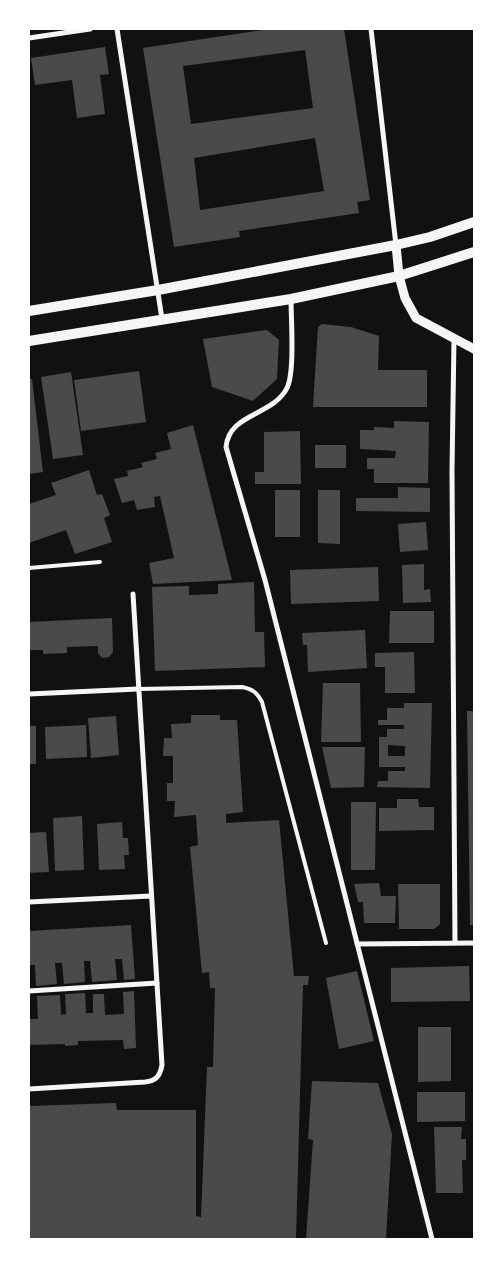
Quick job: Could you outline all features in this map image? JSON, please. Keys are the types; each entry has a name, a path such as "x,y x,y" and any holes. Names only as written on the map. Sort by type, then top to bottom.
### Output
{"main road":[{"path":"29,311 158,290 396,245 430,237 474,222"},
{"path":"29,341 291,299 399,276 474,252"}],"street":[{"path":"29,38 90,29"},
{"path":"117,29 162,320"},
{"path":"372,29 399,276 405,298 416,318 474,349"},
{"path":"291,299 291,373 287,387 282,396 267,408 233,427 227,437 226,447 265,580 432,1239"},
{"path":"454,339 452,490 455,944"},
{"path":"29,1089 145,1082 152,1081 161,1073 133,594"},
{"path":"29,694 138,689"},
{"path":"29,902 152,896"},
{"path":"357,944 474,944"},
{"path":"29,992 157,983"}],"lane":[{"path":"29,568 100,562"},
{"path":"138,689 242,687 251,688 258,694 262,702 326,943"}],"building":[{"path":"269,29 344,29 370,200 357,202 359,213 239,231 240,237 174,247 143,48","holes":["305,50 313,108 191,124 183,66","315,138 324,191 200,210 194,158"]},
{"path":"105,47 109,74 100,75 105,114 77,118 72,80 35,85 31,58"},
{"path":"322,324 351,327 379,336 378,370 427,370 427,407 313,407 318,327"},
{"path":"267,330 279,340 277,379 253,401 212,387 203,339"},
{"path":"139,371 146,422 81,431 74,380"},
{"path":"71,372 83,455 53,459 41,377"},
{"path":"29,379 32,379 43,472 29,474"},
{"path":"394,421 429,422 428,483 374,483 374,469 367,469 367,458 395,458 396,451 360,449 360,430 374,430 374,427 394,428"},
{"path":"193,425 232,580 153,584 149,563 174,558 160,496 154,497 155,507 137,510 134,500 122,503 114,479 128,476 127,471 143,467 141,463 157,459 155,453 171,449 167,433"},
{"path":"300,431 301,484 255,484 255,472 264,472 264,432"},
{"path":"315,445 346,445 346,468 315,468"},
{"path":"89,470 97,495 102,494 110,515 104,518 112,542 75,554 66,530 29,543 29,504 56,495 51,483"},
{"path":"398,487 430,488 430,512 356,511 356,498 398,498"},
{"path":"275,490 300,490 300,537 275,537"},
{"path":"318,490 340,490 340,544 318,543"},
{"path":"426,522 428,550 400,552 398,524"},
{"path":"424,564 424,590 430,589 431,602 403,603 402,565"},
{"path":"378,567 379,601 291,604 290,570"},
{"path":"254,582 255,632 264,632 265,667 155,671 152,587 189,586 189,595 218,594 218,584"},
{"path":"390,611 434,611 434,643 389,643"},
{"path":"112,618 113,652 109,657 102,658 98,653 98,646 67,647 67,653 43,654 43,650 29,650 29,622"},
{"path":"365,630 367,668 308,672 307,645 303,645 302,633"},
{"path":"414,652 415,693 385,693 385,667 375,667 375,653"},
{"path":"323,683 360,683 361,742 321,742"},
{"path":"404,703 432,703 430,788 377,787 378,781 388,781 388,771 405,771 405,767 379,767 379,737 387,737 387,729 404,729 404,725 378,725 378,720 387,720 387,708 404,708","holes":["388,745 405,746 405,756 388,756"]},
{"path":"467,711 474,711 474,925 470,925"},
{"path":"191,715 220,715 220,720 237,720 243,812 226,814 226,823 279,820 294,976 309,976 308,985 303,985 296,1239 29,1239 29,1106 116,1103 117,1110 196,1110 196,1216 201,1217 207,1067 213,1067 215,988 210,988 209,972 202,973 190,847 198,845 196,815 174,817 175,801 167,801 167,783 173,783 173,756 163,756 164,738 172,738 171,724 191,723"},
{"path":"116,716 119,755 91,758 88,718"},
{"path":"86,725 87,757 46,759 45,727"},
{"path":"29,726 36,726 36,764 29,764"},
{"path":"322,747 365,747 364,787 331,788"},
{"path":"397,799 418,799 419,807 434,807 434,830 379,831 379,808 397,808"},
{"path":"351,802 376,802 375,870 351,870"},
{"path":"82,816 84,870 55,871 53,818"},
{"path":"122,822 123,838 128,838 129,855 124,855 125,869 99,870 97,824"},
{"path":"46,832 49,872 29,873 29,833"},
{"path":"379,883 381,896 396,896 395,923 364,923 363,902 358,902 354,884"},
{"path":"398,884 440,884 440,924 434,929 399,929"},
{"path":"131,925 135,979 124,980 122,959 115,959 117,980 92,982 90,961 84,961 85,982 64,984 62,963 55,963 57,984 36,986 35,965 29,965 29,931"},
{"path":"469,966 470,1001 391,1002 391,968"},
{"path":"357,971 374,1041 339,1049 326,978"},
{"path":"134,991 136,1048 124,1049 123,1040 78,1041 78,1045 65,1046 65,1044 29,1045 29,1019 38,1019 37,996 60,995 61,1015 66,1014 65,994 85,993 86,1013 93,1013 93,994 104,994 105,1015 124,1014 123,992"},
{"path":"418,1027 451,1027 451,1081 418,1082"},
{"path":"312,1081 378,1083 392,1134 386,1239 306,1239 313,1140 308,1139"},
{"path":"417,1092 465,1092 465,1121 417,1122"},
{"path":"434,1127 462,1127 461,1139 466,1139 466,1160 462,1160 463,1193 436,1193"}]}
